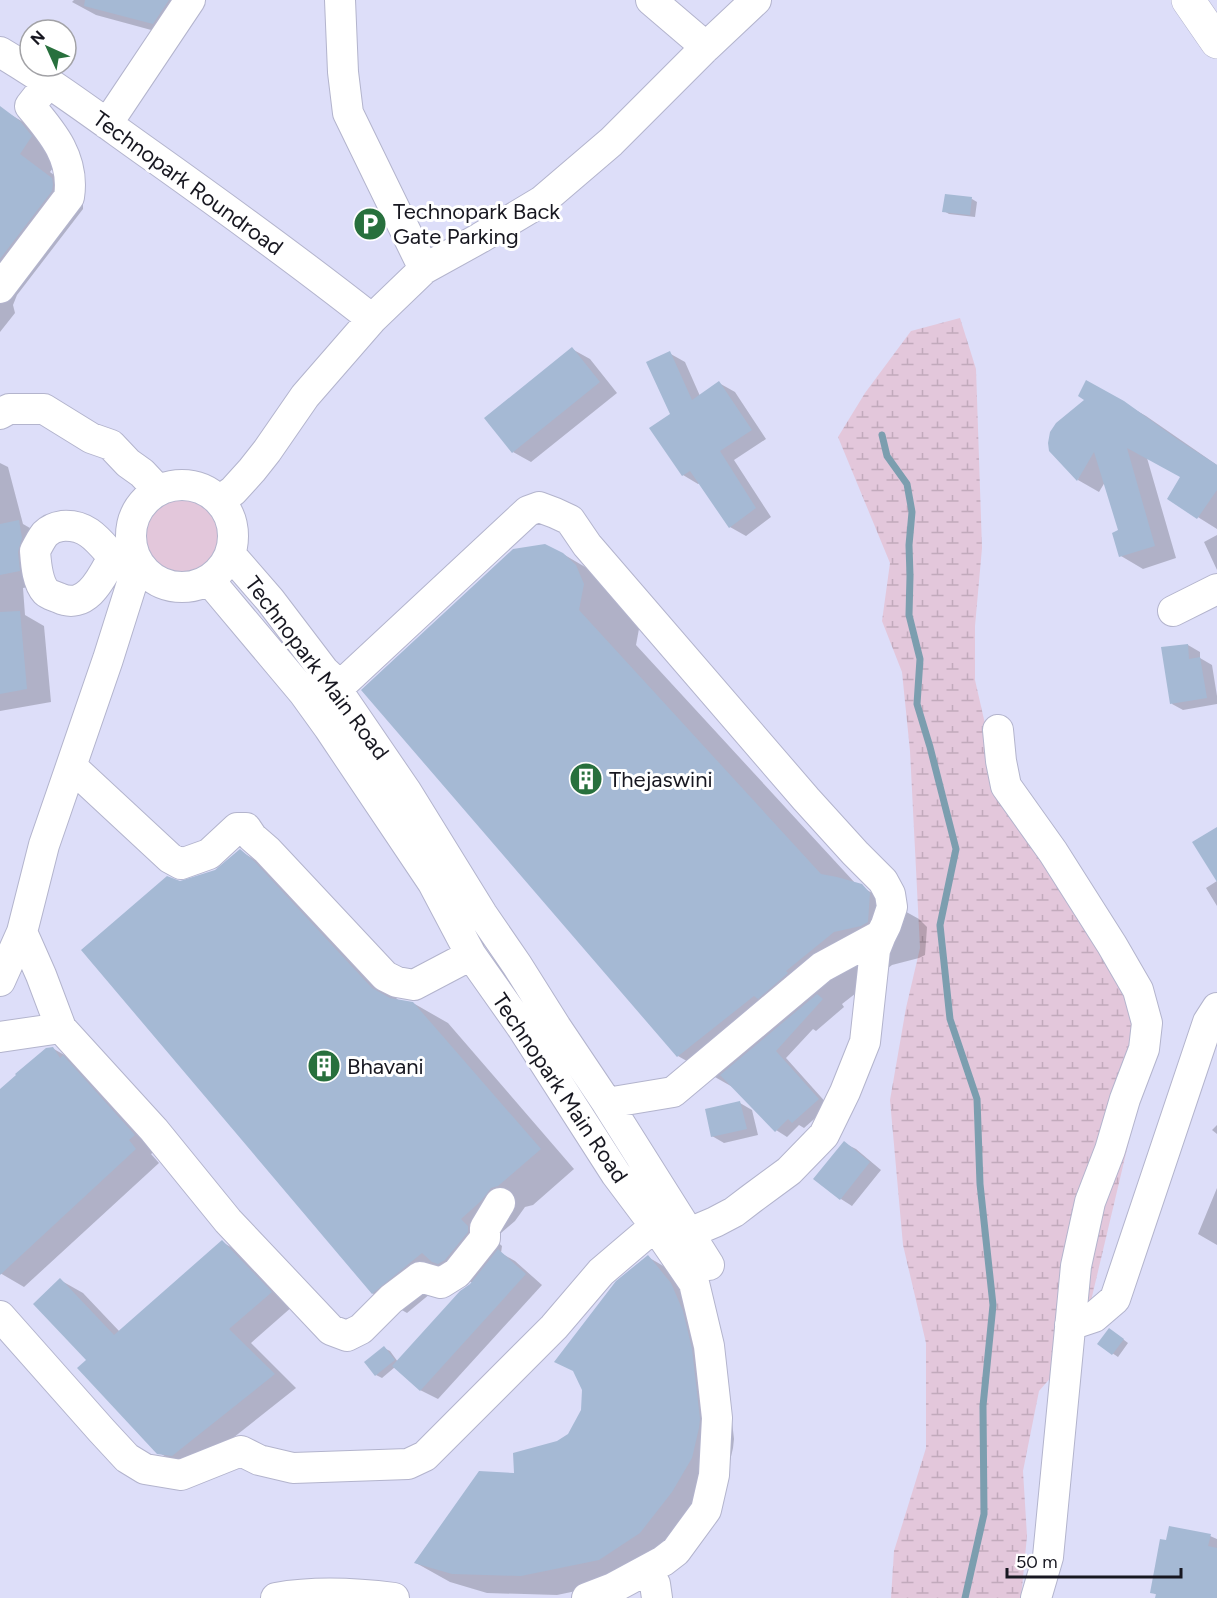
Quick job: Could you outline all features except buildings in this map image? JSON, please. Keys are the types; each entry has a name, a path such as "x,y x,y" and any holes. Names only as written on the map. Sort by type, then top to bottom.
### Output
{"main road":[{"path":"1188,0 1217,42"}],"street":[{"path":"108,124 190,0"},
{"path":"340,0 343,72 348,113 424,269"},
{"path":"651,0 706,47"},
{"path":"0,981 22,932 44,845 108,659 135,563 130,533 134,516 144,500 158,490 171,485 184,484 198,487 210,492 220,500 233,491 267,451 305,396 372,319 424,269 542,201 611,142 756,0"},
{"name":"Technopark Roundroad","path":"0,52 108,124 235,215 372,319"},
{"path":"0,288 69,197 71,184 66,159 53,133 30,106 48,83"},
{"path":"3,411 44,409 91,438 111,445 158,490"},
{"name":"Technopark Main Road","path":"135,563 178,588 203,584 216,575 226,564 232,543 232,523 220,500"},
{"path":"324,672 340,686 528,511 539,507 570,520 588,545 787,777 883,881 890,894 892,907 875,950 865,1042 845,1092 824,1135 789,1171 751,1199 724,1217 689,1233"},
{"name":"Technopark Main Road","path":"230,555 270,600 324,672 406,791 482,914 518,965 709,1265"},
{"name":"Technopark Main Road","path":"209,580 303,692 329,728 433,884 471,956 521,1026 616,1174 656,1226 694,1283 709,1346 717,1418 714,1475 706,1510 676,1551 663,1561 613,1588 587,1598"},
{"path":"1173,611 1217,589"},
{"path":"998,730 1006,786 1053,852 1112,945 1137,990 1147,1023 1144,1049 1090,1202 1076,1266 1048,1557 1036,1598"},
{"path":"72,767 170,858 181,864 208,854 237,828 246,828 378,969 385,976 397,982 414,985 471,956"},
{"path":"22,932 61,1028 154,1130 228,1221 331,1330 347,1336 361,1329 391,1299 420,1277 441,1283 457,1273 485,1238 485,1228 500,1203"},
{"path":"607,1103 673,1092 822,967 881,935"},
{"path":"1070,1325 1094,1317 1114,1299 1208,1022 1217,1008"},
{"name":"Technopark Main Road","path":"556,1027 607,1103 709,1265 727,1331 734,1420 727,1487 711,1532 656,1591 614,1598"},
{"path":"0,1036 61,1028"},
{"path":"0,1316 102,1431 128,1458 146,1468 181,1475 241,1451 259,1460 294,1468 408,1464 425,1456 554,1327 601,1272 656,1226"},
{"path":"276,1598 302,1594 369,1595 394,1598"}],"green space":[{"path":"960,318 976,369 982,548 975,626 975,680 988,737 1132,981 1132,1128 1081,1343 1039,1391 1023,1471 1027,1536 1021,1598 891,1598 894,1551 926,1448 926,1343 903,1245 890,1100 906,1008 920,948 910,751 902,672 882,621 890,563 838,437 865,393 911,331"},
{"path":"183,496 199,499 212,508 221,521 224,537 221,553 212,566 199,575 183,578 167,575 154,566 145,553 142,537 145,521 154,508 167,499"}],"waterway":[{"path":"882,435 887,456 907,484 912,512 909,545 909,615 920,659 917,704 956,849 940,925 950,1019 977,1099 980,1184 993,1305 983,1406 984,1514 965,1598"}],"place":[{"name":"Technopark Back Gate Parking","path":"370,224"},
{"name":"Thejaswini","path":"586,779"},
{"name":"Bhavani","path":"324,1066"}]}
